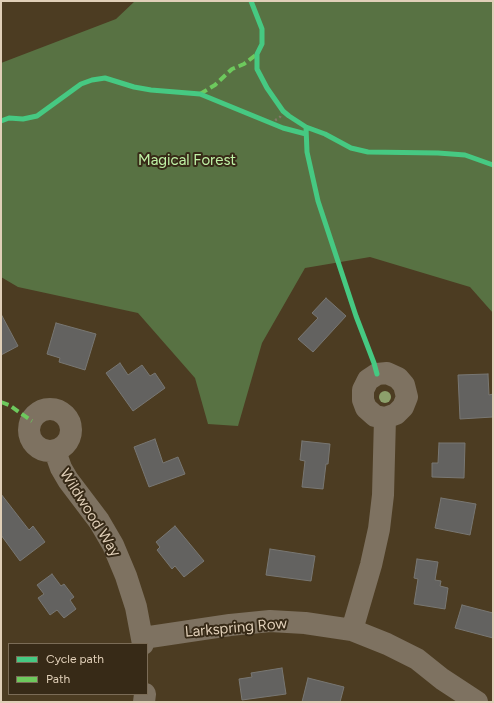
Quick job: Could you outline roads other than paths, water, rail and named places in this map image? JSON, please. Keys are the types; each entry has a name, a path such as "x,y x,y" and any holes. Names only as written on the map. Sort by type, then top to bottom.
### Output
{"street":[{"path":"387,373 398,378 404,386 407,396 403,407 396,414 385,418 375,416 366,408 362,400 363,390 368,380 377,374 387,373"},
{"path":"352,630 371,565 379,529 383,495 385,418"},
{"name":"Wildwood Way","path":"55,450 61,468 68,480 99,521 113,545 126,576 136,607 143,641"},
{"name":"Larkspring Row","path":"143,641 230,625 270,621 305,623 352,630 388,644 417,659 442,679 476,702"}],"park label":[{"name":"Magical Forest","path":"187,161"}]}
